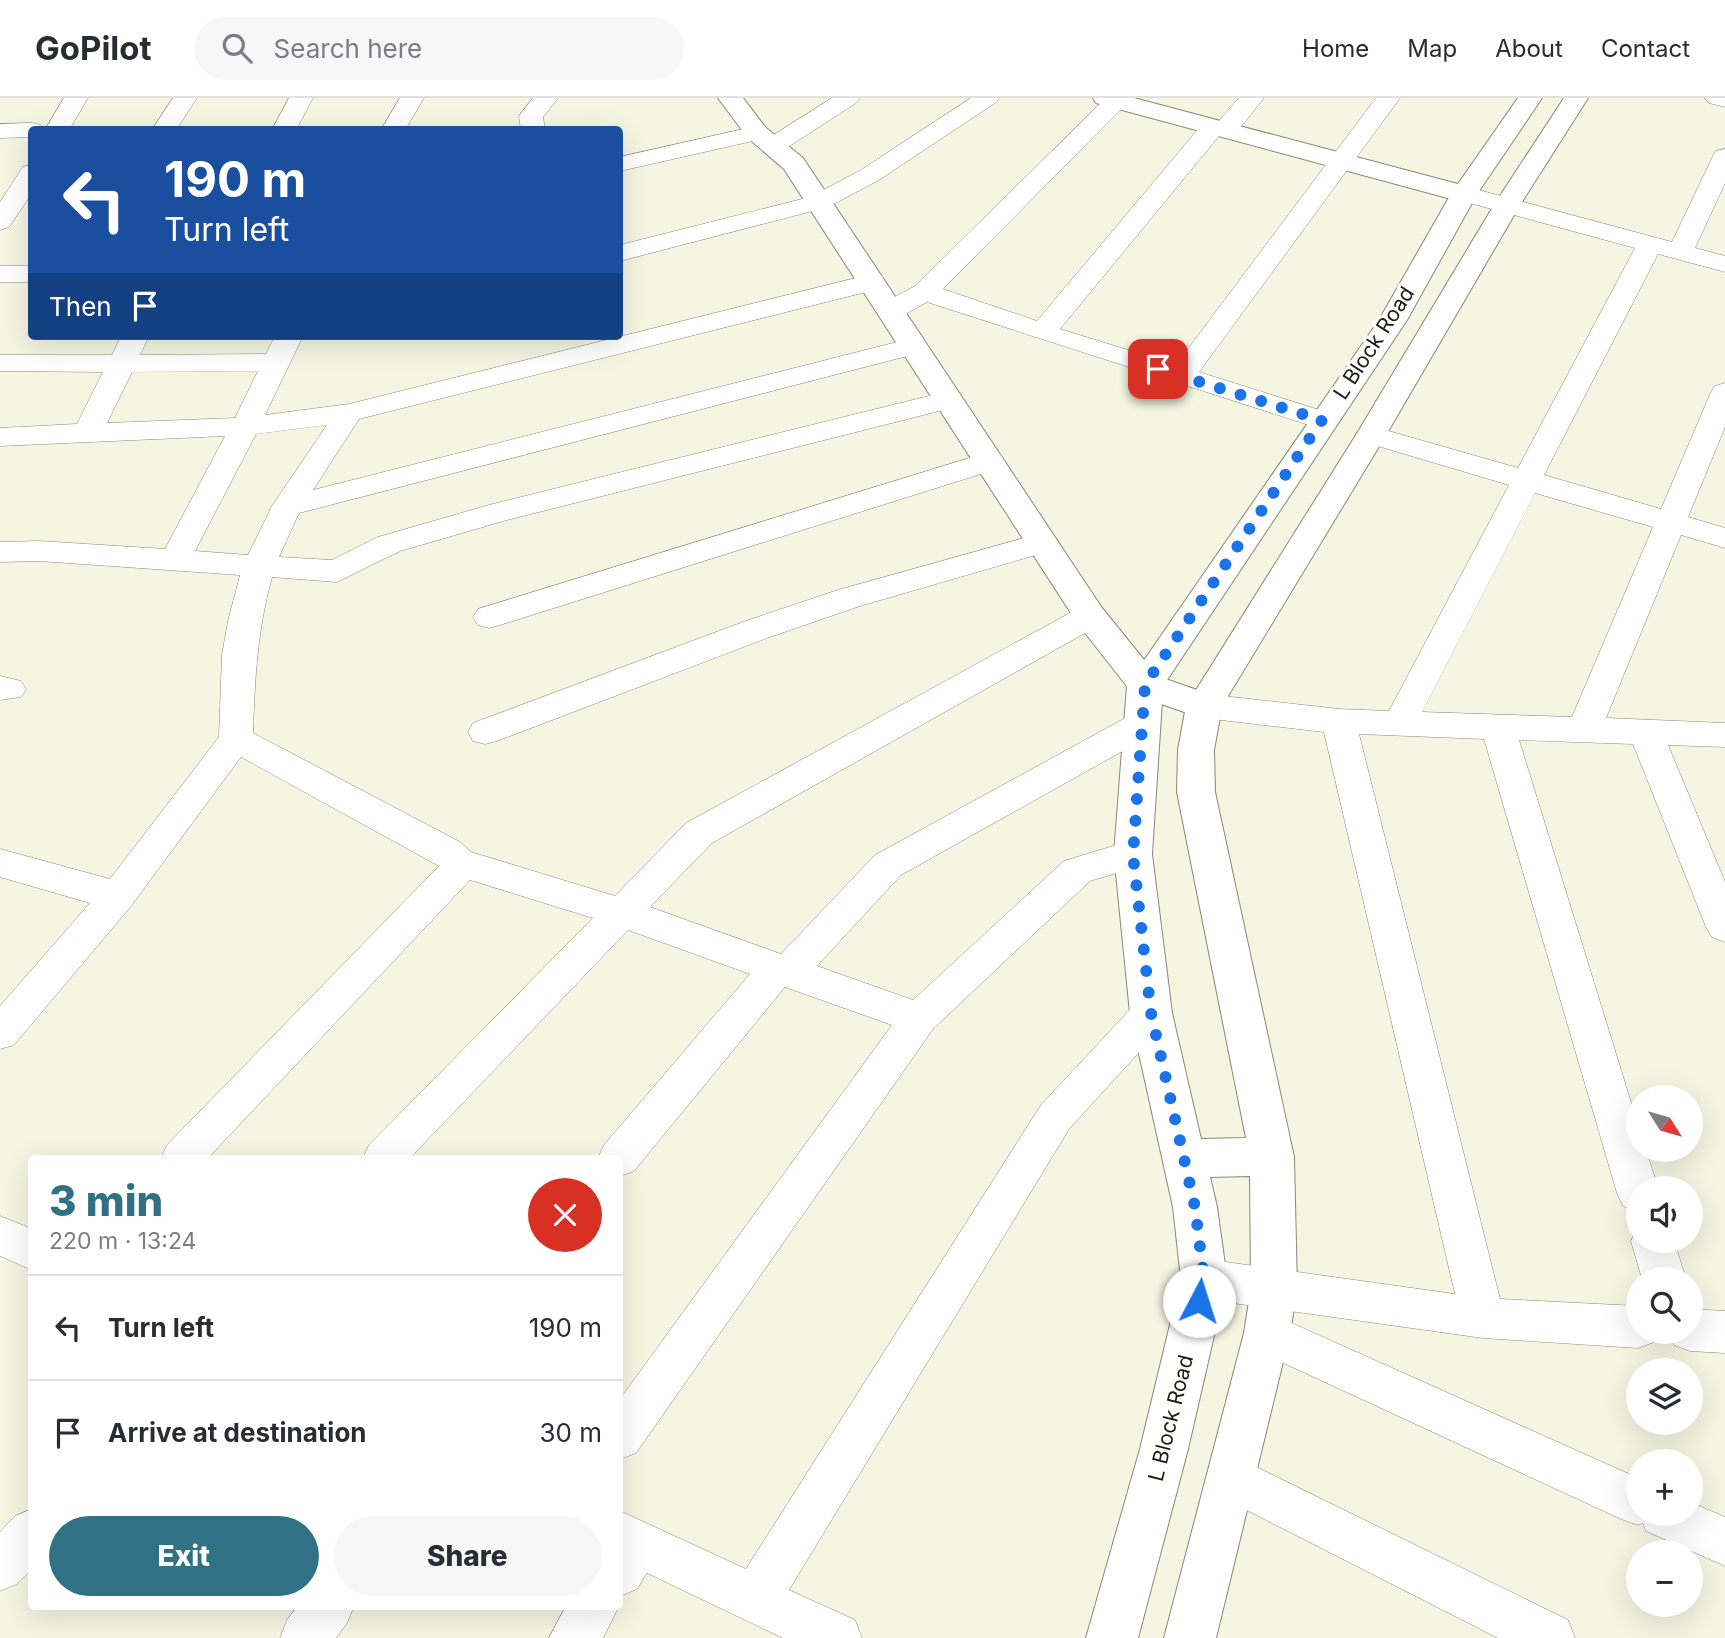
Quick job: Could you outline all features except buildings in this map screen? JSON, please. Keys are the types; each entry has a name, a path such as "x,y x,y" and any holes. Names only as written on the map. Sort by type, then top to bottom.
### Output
{"main road":[{"path":"730,98 765,140 794,164 1090,616 1145,685 1204,706"},
{"name":"L Block Road","path":"1112,1638 1164,1449 1204,1279 1195,1207 1151,1013 1133,855 1145,685 1392,320 1464,194 1530,98"},
{"name":"L Block Road","path":"1190,1638 1271,1311 1272,1157 1196,792 1196,750 1204,706 1371,435 1507,205 1576,98"},
{"path":"1114,99 1464,194"},
{"path":"1184,1158 1272,1157"}],"street":[{"path":"59,126 76,98"},
{"path":"167,126 185,98"},
{"path":"286,126 301,98"},
{"path":"395,126 412,98"},
{"path":"532,126 531,116 546,98"},
{"path":"623,164 765,140 848,98"},
{"path":"623,252 819,202 870,175 987,98"},
{"path":"1042,332 1219,128 1252,98"},
{"path":"1182,376 1388,98"},
{"path":"1717,98 1725,100"},
{"path":"890,311 925,292 1114,99"},
{"path":"0,131 28,130"},
{"path":"1680,251 1725,156"},
{"path":"0,222 21,187"},
{"path":"1464,194 1725,264"},
{"path":"1399,724 1650,244"},
{"path":"0,274 28,274"},
{"path":"0,437 245,426 349,413 872,282"},
{"path":"925,292 1042,332 1322,420"},
{"path":"88,433 133,340"},
{"path":"287,506 913,346"},
{"path":"0,363 122,362 201,365 282,349"},
{"path":"175,559 282,349"},
{"path":"1584,730 1725,392"},
{"path":"0,552 39,551 337,571 389,544 500,512 949,400"},
{"path":"5,1019 118,896 236,739 239,655 244,621 259,565 287,506 349,413"},
{"path":"1371,435 1725,538"},
{"path":"489,617 989,461"},
{"path":"485,732 755,630 849,598 1042,543"},
{"path":"387,1155 699,833 1090,616"},
{"path":"1204,706 1339,722 1725,735"},
{"path":"1339,722 1483,1318"},
{"path":"622,1155 783,970 888,864 1141,724"},
{"path":"1497,727 1633,1176"},
{"path":"1646,733 1725,927"},
{"path":"236,739 447,852 458,862 620,912 919,1018"},
{"path":"623,1433 919,1018 1077,871 1133,855"},
{"path":"185,1155 456,872 458,862"},
{"path":"0,863 118,896"},
{"path":"755,1600 1055,1117 1151,1013"},
{"path":"0,1235 28,1249"},
{"path":"1204,1279 1271,1311 1626,1496"},
{"path":"1271,1311 1483,1318 1626,1326"},
{"path":"1703,1331 1725,1332"},
{"path":"1230,1476 1550,1638"},
{"path":"1690,1526 1725,1542"},
{"path":"0,1567 28,1537"},
{"path":"626,1550 755,1600 815,1633"},
{"path":"305,1638 327,1610"},
{"path":"574,1638 592,1610"}],"route":[{"path":"1158,369 1322,420 1145,685 1133,855 1151,1013 1195,1207 1204,1279 1199,1301"}]}
